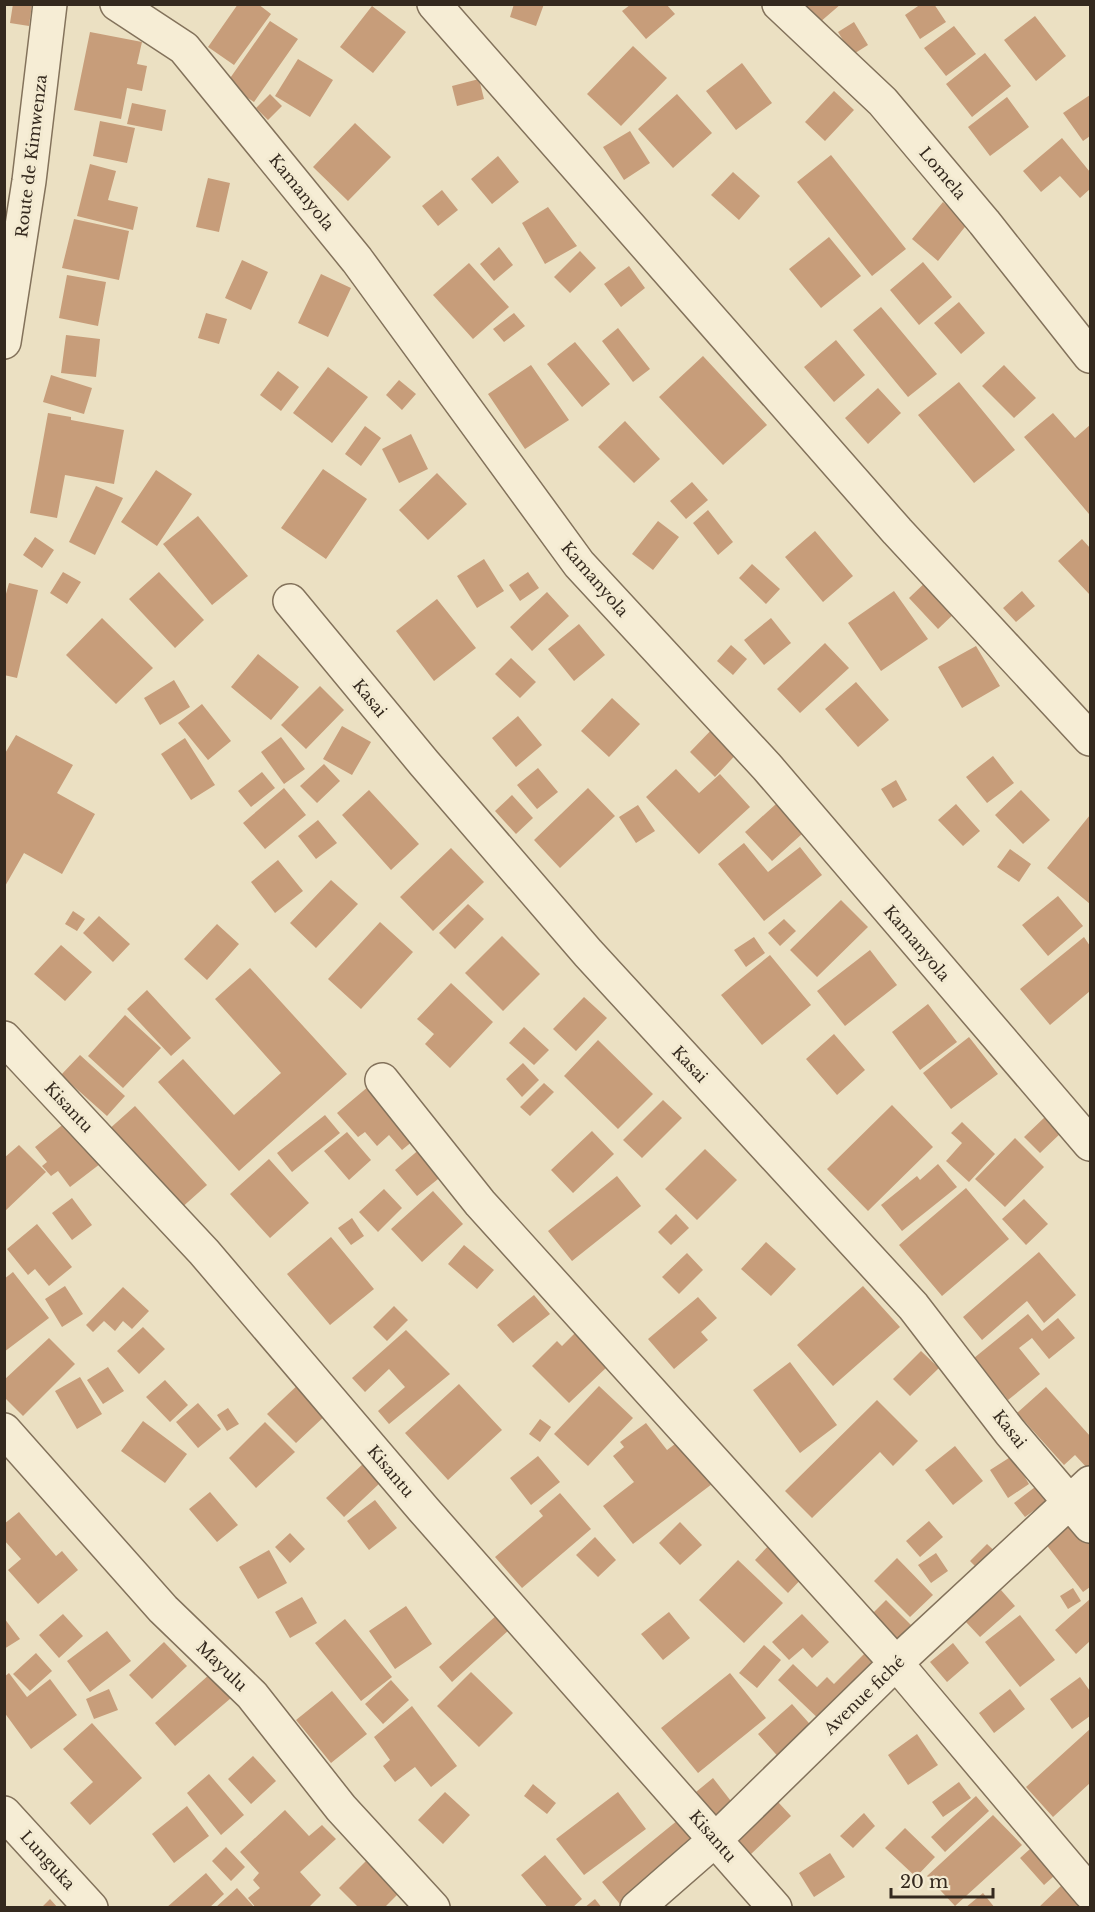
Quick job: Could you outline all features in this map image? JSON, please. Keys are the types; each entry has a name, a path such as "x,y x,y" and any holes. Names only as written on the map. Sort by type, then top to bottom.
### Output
{"street":[{"name":"Route de Kimwenza","path":"4,342 29,181 50,4"},
{"name":"Kamanyola","path":"117,4 184,48 357,260 579,564 767,767 1090,1144"},
{"path":"434,4 897,531 1090,739"},
{"name":"Lomela","path":"779,4 883,102 984,222 1090,356"},
{"name":"Kasai","path":"290,601 424,763 588,953 913,1306 1010,1432 1084,1504"},
{"name":"Kisantu","path":"4,1038 204,1252 424,1510 775,1908"},
{"path":"382,1080 480,1203 896,1663 1090,1893"},
{"name":"Mayulu","path":"4,1430 163,1610 252,1695 341,1808 434,1908"},
{"name":"Avenue fiché","path":"637,1908 716,1839 896,1663 1084,1504"},
{"name":"Lunguka","path":"4,1813 91,1908"}],"building":[{"path":"13,4 32,4 29,26 10,23"},
{"path":"238,4 258,4 271,14 234,65 208,47"},
{"path":"514,4 544,4 536,26 510,17"},
{"path":"791,4 841,4 812,29"},
{"path":"921,4 934,4 946,22 920,39 905,15"},
{"path":"630,5 667,5 675,14 646,39 622,11"},
{"path":"372,6 406,32 373,73 340,47"},
{"path":"1035,16 1066,56 1036,81 1004,40"},
{"path":"270,21 298,39 254,102 226,84"},
{"path":"854,22 868,45 852,55 838,32"},
{"path":"954,26 976,54 946,76 924,48"},
{"path":"90,32 142,42 137,64 147,66 142,91 127,88 121,119 74,110"},
{"path":"633,46 667,78 621,126 587,94"},
{"path":"985,53 1011,86 972,117 946,84"},
{"path":"298,59 333,80 310,117 275,96"},
{"path":"742,63 772,103 736,130 706,91"},
{"path":"479,79 484,99 457,106 452,86"},
{"path":"834,91 854,110 825,141 805,122"},
{"path":"270,94 282,106 268,120 256,108"},
{"path":"677,94 712,133 673,168 638,129"},
{"path":"1090,95 1090,136 1083,141 1063,113"},
{"path":"1007,97 1029,127 990,156 968,127"},
{"path":"132,103 166,110 162,131 127,124"},
{"path":"100,121 135,128 127,163 93,156"},
{"path":"355,123 391,157 348,201 313,167"},
{"path":"630,131 650,163 624,180 603,147"},
{"path":"1062,138 1090,172 1090,189 1080,198 1060,176 1041,192 1023,171"},
{"path":"831,155 906,249 872,276 797,182"},
{"path":"498,156 519,182 492,204 471,179"},
{"path":"90,164 116,171 108,200 138,207 133,230 77,216"},
{"path":"733,172 760,196 739,220 711,195"},
{"path":"208,178 230,183 219,232 196,227"},
{"path":"442,190 458,210 438,226 422,206"},
{"path":"943,202 968,223 938,261 912,239"},
{"path":"548,207 577,246 545,264 522,223"},
{"path":"74,219 129,231 119,280 62,268"},
{"path":"829,237 861,276 821,308 789,269"},
{"path":"499,247 513,265 494,281 480,264"},
{"path":"580,251 596,268 570,293 554,277"},
{"path":"242,260 268,272 251,310 225,298"},
{"path":"923,262 952,297 919,325 890,290"},
{"path":"469,263 509,307 473,339 433,295"},
{"path":"629,266 645,288 621,307 604,284"},
{"path":"321,274 351,288 328,337 298,323"},
{"path":"67,275 106,282 98,326 59,318"},
{"path":"959,302 985,333 961,354 934,323"},
{"path":"881,307 937,374 908,397 853,330"},
{"path":"206,313 227,319 219,344 198,338"},
{"path":"514,313 525,326 504,342 493,329"},
{"path":"618,328 650,369 633,382 602,341"},
{"path":"66,335 100,339 96,377 61,373"},
{"path":"836,340 865,375 834,402 804,367"},
{"path":"575,342 610,384 582,407 547,364"},
{"path":"703,356 767,425 723,465 659,397"},
{"path":"531,365 569,420 525,449 488,394"},
{"path":"1004,365 1036,398 1014,418 982,386"},
{"path":"328,367 368,397 332,443 293,413"},
{"path":"278,371 299,387 281,411 260,395"},
{"path":"51,375 92,388 84,414 43,402"},
{"path":"399,380 416,394 402,410 386,395"},
{"path":"959,382 1015,450 974,483 918,415"},
{"path":"878,388 901,413 868,444 845,418"},
{"path":"48,413 71,417 71,420 124,430 114,484 65,475 57,518 30,513"},
{"path":"1053,413 1075,438 1090,425 1089,514 1024,437"},
{"path":"625,421 660,459 634,483 598,447"},
{"path":"365,426 381,438 361,466 345,454"},
{"path":"411,434 428,469 399,483 382,449"},
{"path":"323,469 367,499 326,559 281,528"},
{"path":"156,470 192,494 157,546 121,522"},
{"path":"437,473 467,504 428,540 399,510"},
{"path":"692,482 708,500 686,519 670,501"},
{"path":"96,486 123,498 95,555 69,542"},
{"path":"708,510 733,542 718,555 693,523"},
{"path":"198,516 248,576 212,605 163,544"},
{"path":"658,521 679,537 653,570 632,554"},
{"path":"815,531 853,576 823,602 785,557"},
{"path":"35,537 54,550 42,568 23,555"},
{"path":"1082,539 1090,548 1090,595 1058,561"},
{"path":"484,559 504,591 477,608 457,576"},
{"path":"752,564 780,589 766,604 739,578"},
{"path":"63,572 81,582 67,604 50,593"},
{"path":"159,572 204,620 175,648 129,599"},
{"path":"528,572 539,588 520,601 509,585"},
{"path":"930,578 959,609 938,629 909,598"},
{"path":"9,583 38,590 17,678 4,675 4,601"},
{"path":"894,591 928,639 881,671 848,623"},
{"path":"1022,591 1035,606 1016,622 1003,608"},
{"path":"547,592 569,616 532,651 510,627"},
{"path":"437,599 476,648 434,681 396,631"},
{"path":"102,618 153,668 116,704 66,655"},
{"path":"771,618 791,643 764,665 744,640"},
{"path":"579,624 605,655 574,681 548,649"},
{"path":"825,643 849,668 800,713 777,689"},
{"path":"731,645 747,659 733,675 717,661"},
{"path":"976,646 1000,686 962,708 938,667"},
{"path":"258,654 299,687 271,720 231,687"},
{"path":"511,658 536,682 520,698 495,674"},
{"path":"174,680 190,707 160,725 144,698"},
{"path":"856,682 889,720 858,747 825,709"},
{"path":"320,686 344,710 306,749 281,725"},
{"path":"612,698 640,724 609,757 581,731"},
{"path":"202,704 231,741 208,760 178,723"},
{"path":"518,716 542,745 516,767 492,738"},
{"path":"717,724 742,748 715,777 690,752"},
{"path":"342,726 371,742 352,775 323,759"},
{"path":"16,735 73,765 57,793 95,814 62,874 24,853 4,888 4,755"},
{"path":"281,737 305,769 284,784 261,752"},
{"path":"185,738 215,785 191,800 161,754"},
{"path":"993,756 1014,783 987,803 966,777"},
{"path":"324,764 340,781 317,803 300,786"},
{"path":"538,768 558,792 537,809 517,785"},
{"path":"676,769 699,793 720,774 750,807 699,854 646,797"},
{"path":"262,772 275,788 251,807 238,791"},
{"path":"896,780 907,800 893,808 881,789"},
{"path":"284,788 306,815 265,849 243,823"},
{"path":"588,788 615,816 560,868 534,840"},
{"path":"369,790 419,844 391,870 342,815"},
{"path":"1021,790 1050,820 1023,844 995,815"},
{"path":"512,795 533,818 516,834 495,811"},
{"path":"776,804 803,833 772,861 745,832"},
{"path":"956,804 980,831 963,846 938,820"},
{"path":"638,805 655,831 636,843 619,817"},
{"path":"1090,815 1090,904 1047,868"},
{"path":"318,820 337,843 316,859 298,836"},
{"path":"744,843 768,872 800,847 822,875 764,921 718,864"},
{"path":"451,848 484,882 433,931 400,897"},
{"path":"1010,849 1031,864 1019,882 997,867"},
{"path":"278,860 303,891 275,913 251,882"},
{"path":"331,880 358,904 316,948 290,923"},
{"path":"1058,896 1083,926 1048,956 1022,925"},
{"path":"841,900 868,927 817,977 790,950"},
{"path":"468,904 484,919 455,949 439,933"},
{"path":"73,911 85,919 77,931 65,924"},
{"path":"99,916 130,944 113,962 83,933"},
{"path":"784,919 796,931 780,946 768,933"},
{"path":"380,922 413,952 361,1009 328,979"},
{"path":"217,924 239,944 207,980 184,959"},
{"path":"502,936 540,974 503,1011 465,973"},
{"path":"754,937 765,953 746,967 734,950"},
{"path":"1084,937 1090,946 1090,991 1050,1025 1020,989"},
{"path":"61,945 92,972 65,1001 34,974"},
{"path":"870,950 897,985 845,1026 817,991"},
{"path":"770,955 811,1005 762,1045 721,995"},
{"path":"250,968 347,1074 239,1171 158,1082 183,1059 234,1115 281,1073 215,999"},
{"path":"451,983 493,1022 450,1068 425,1044 434,1034 417,1019"},
{"path":"147,990 191,1038 171,1056 127,1009"},
{"path":"584,997 607,1018 576,1051 553,1029"},
{"path":"928,1004 957,1042 920,1070 892,1032"},
{"path":"125,1015 161,1048 123,1088 88,1056"},
{"path":"524,1027 549,1050 534,1065 509,1043"},
{"path":"834,1034 865,1070 837,1095 806,1059"},
{"path":"969,1037 998,1074 951,1109 923,1073"},
{"path":"598,1040 653,1094 618,1129 564,1076"},
{"path":"80,1055 125,1096 107,1116 61,1075"},
{"path":"523,1063 539,1080 522,1097 506,1079"},
{"path":"544,1083 554,1092 530,1116 520,1107"},
{"path":"369,1086 414,1140 402,1150 389,1135 377,1146 365,1132 358,1137 337,1113"},
{"path":"663,1100 682,1118 642,1158 623,1140"},
{"path":"892,1105 933,1147 868,1211 827,1169"},
{"path":"135,1106 207,1185 179,1210 107,1131"},
{"path":"325,1115 340,1133 292,1172 277,1153"},
{"path":"1046,1116 1062,1132 1040,1153 1024,1137"},
{"path":"66,1122 100,1164 70,1187 58,1171 51,1176 42,1166 47,1162 35,1147"},
{"path":"962,1122 995,1154 969,1182 946,1161 962,1143 951,1133"},
{"path":"592,1131 614,1154 573,1193 551,1170"},
{"path":"347,1132 371,1160 349,1180 324,1151"},
{"path":"1015,1138 1044,1167 1005,1207 975,1179"},
{"path":"19,1145 46,1172 4,1212 4,1158"},
{"path":"421,1148 443,1175 417,1196 395,1170"},
{"path":"705,1149 737,1180 697,1220 665,1189"},
{"path":"269,1159 309,1203 270,1238 230,1194"},
{"path":"938,1164 957,1187 902,1231 881,1205 917,1176 920,1180"},
{"path":"617,1176 641,1206 572,1261 548,1231"},
{"path":"966,1188 1009,1239 942,1296 899,1245"},
{"path":"384,1189 402,1208 378,1232 359,1212"},
{"path":"433,1191 463,1224 422,1262 391,1229"},
{"path":"72,1198 92,1225 72,1240 52,1213"},
{"path":"1024,1199 1048,1224 1026,1245 1002,1219"},
{"path":"676,1214 689,1228 671,1245 658,1232"},
{"path":"352,1218 364,1236 351,1245 338,1228"},
{"path":"37,1224 72,1267 49,1286 35,1269 28,1275 7,1249"},
{"path":"331,1237 374,1289 330,1325 287,1274"},
{"path":"766,1242 796,1269 771,1296 741,1269"},
{"path":"464,1245 494,1270 477,1289 448,1264"},
{"path":"1039,1252 1076,1295 1044,1323 1027,1301 982,1340 963,1317"},
{"path":"687,1253 703,1270 679,1294 662,1277"},
{"path":"13,1272 49,1318 4,1352 4,1279"},
{"path":"65,1286 83,1314 62,1327 45,1299"},
{"path":"863,1286 900,1327 833,1386 797,1345"},
{"path":"123,1287 149,1311 132,1329 123,1321 115,1331 104,1321 93,1332 86,1325"},
{"path":"534,1295 550,1314 513,1343 497,1325"},
{"path":"698,1297 717,1318 701,1332 708,1340 674,1369 648,1339"},
{"path":"394,1306 408,1320 387,1341 373,1327"},
{"path":"1028,1314 1042,1331 1058,1318 1075,1338 1049,1359 1032,1338 1019,1348 1040,1374 1008,1400 974,1358"},
{"path":"143,1327 165,1349 139,1374 117,1351"},
{"path":"406,1330 450,1374 389,1424 378,1411 405,1387 389,1369 365,1392 352,1378"},
{"path":"575,1333 608,1366 569,1403 532,1366 557,1341 562,1346"},
{"path":"49,1338 75,1364 23,1416 4,1397 4,1380"},
{"path":"921,1351 939,1368 910,1396 893,1379"},
{"path":"790,1362 837,1425 800,1453 753,1390"},
{"path":"108,1367 124,1391 103,1404 87,1380"},
{"path":"80,1377 102,1414 77,1429 55,1391"},
{"path":"165,1380 188,1405 170,1422 146,1397"},
{"path":"301,1382 329,1412 296,1443 267,1414"},
{"path":"459,1384 502,1430 448,1480 405,1433"},
{"path":"599,1386 633,1418 588,1466 554,1434"},
{"path":"1046,1387 1090,1436 1090,1467 1088,1469 1075,1455 1064,1465 1017,1413"},
{"path":"877,1400 918,1441 893,1466 880,1452 812,1518 785,1491"},
{"path":"198,1403 221,1429 198,1448 176,1422"},
{"path":"228,1408 239,1424 227,1431 217,1415"},
{"path":"540,1419 551,1427 540,1442 529,1434"},
{"path":"143,1421 187,1454 165,1483 121,1451"},
{"path":"265,1422 295,1452 256,1488 229,1458"},
{"path":"646,1423 667,1450 679,1441 712,1484 633,1544 603,1506 634,1482 613,1456 624,1447 620,1442"},
{"path":"955,1446 983,1481 953,1505 925,1470"},
{"path":"538,1456 560,1482 531,1505 510,1478"},
{"path":"1012,1456 1029,1484 1008,1498 990,1470"},
{"path":"364,1463 381,1482 344,1517 326,1498"},
{"path":"1043,1481 1054,1496 1025,1517 1014,1503"},
{"path":"210,1492 238,1525 217,1542 189,1509"},
{"path":"560,1493 591,1529 522,1588 495,1557 543,1516 539,1511"},
{"path":"375,1500 397,1528 369,1550 347,1521"},
{"path":"19,1512 56,1556 62,1551 78,1570 38,1604 8,1570 21,1559 4,1540 4,1524"},
{"path":"1074,1520 1090,1541 1090,1587 1083,1592 1045,1543"},
{"path":"929,1521 943,1537 920,1557 906,1541"},
{"path":"680,1522 702,1545 680,1565 659,1543"},
{"path":"290,1533 305,1549 290,1563 275,1547"},
{"path":"595,1537 616,1560 598,1577 576,1555"},
{"path":"771,1543 805,1575 788,1593 755,1560"},
{"path":"987,1544 1000,1556 983,1574 970,1561"},
{"path":"269,1550 287,1583 258,1599 239,1567"},
{"path":"936,1553 948,1571 931,1583 918,1565"},
{"path":"897,1558 933,1595 910,1617 874,1581"},
{"path":"738,1560 783,1603 744,1643 699,1600"},
{"path":"1073,1588 1081,1601 1068,1609 1060,1596"},
{"path":"1001,1590 1015,1606 980,1637 965,1621"},
{"path":"302,1597 317,1623 290,1638 275,1612"},
{"path":"1090,1599 1090,1641 1076,1654 1055,1630"},
{"path":"886,1600 912,1626 893,1645 867,1619"},
{"path":"406,1606 432,1644 395,1669 369,1631"},
{"path":"669,1612 690,1638 663,1660 641,1634"},
{"path":"63,1614 83,1636 59,1658 39,1635"},
{"path":"498,1614 510,1629 452,1682 439,1667"},
{"path":"802,1614 829,1642 812,1658 803,1648 789,1660 772,1642"},
{"path":"1020,1615 1055,1660 1020,1687 985,1642"},
{"path":"4,1618 20,1639 4,1649"},
{"path":"345,1619 392,1677 361,1701 315,1643"},
{"path":"107,1631 131,1661 90,1692 67,1661"},
{"path":"164,1642 187,1666 152,1699 129,1675"},
{"path":"953,1643 969,1663 947,1682 930,1662"},
{"path":"764,1645 781,1660 757,1688 739,1673"},
{"path":"868,1650 882,1664 824,1724 778,1680 793,1664 817,1687 827,1677 834,1684"},
{"path":"36,1653 52,1671 30,1691 13,1674"},
{"path":"471,1672 513,1713 479,1747 437,1706"},
{"path":"9,1673 27,1697 50,1679 77,1715 31,1749 4,1712 4,1677"},
{"path":"730,1673 766,1718 698,1773 661,1728"},
{"path":"210,1674 231,1698 175,1746 155,1723"},
{"path":"1080,1677 1090,1691 1090,1716 1072,1729 1050,1699"},
{"path":"391,1680 409,1700 383,1724 365,1704"},
{"path":"109,1689 118,1710 94,1719 86,1699"},
{"path":"1010,1689 1025,1709 994,1733 979,1713"},
{"path":"332,1691 367,1734 331,1763 296,1720"},
{"path":"792,1704 816,1731 782,1761 758,1734"},
{"path":"412,1706 457,1766 431,1787 415,1767 395,1782 383,1766 390,1760 374,1737"},
{"path":"92,1723 142,1778 90,1825 70,1803 93,1782 63,1749"},
{"path":"1090,1729 1090,1783 1053,1817 1026,1787"},
{"path":"917,1734 938,1765 908,1785 888,1755"},
{"path":"253,1756 276,1781 251,1804 228,1779"},
{"path":"209,1774 244,1815 221,1835 187,1793"},
{"path":"713,1778 734,1805 717,1818 696,1792"},
{"path":"959,1782 971,1798 943,1817 932,1802"},
{"path":"533,1784 556,1803 547,1814 524,1796"},
{"path":"445,1792 470,1815 443,1844 418,1820"},
{"path":"618,1792 646,1829 584,1875 556,1839"},
{"path":"976,1796 989,1811 945,1852 931,1837"},
{"path":"778,1802 791,1816 750,1855 730,1835 756,1823"},
{"path":"187,1806 209,1836 174,1863 152,1834"},
{"path":"285,1810 309,1836 322,1825 336,1839 300,1872 321,1895 308,1908 256,1908 248,1898 260,1888 253,1880 259,1873 240,1852"},
{"path":"864,1813 875,1826 853,1848 840,1836"},
{"path":"993,1815 1022,1845 955,1906 927,1876"},
{"path":"678,1820 699,1845 623,1908 602,1882"},
{"path":"905,1828 935,1857 916,1877 885,1848"},
{"path":"1040,1840 1064,1867 1044,1885 1020,1858"},
{"path":"226,1847 245,1867 231,1881 212,1861"},
{"path":"830,1853 845,1877 814,1897 799,1873"},
{"path":"545,1855 582,1899 572,1908 548,1908 521,1875"},
{"path":"369,1858 401,1891 384,1908 359,1908 339,1888"},
{"path":"206,1873 224,1894 209,1908 166,1908"},
{"path":"1064,1883 1088,1908 1038,1908"},
{"path":"237,1888 255,1908 215,1908"},
{"path":"983,1893 995,1908 965,1908"},
{"path":"50,1899 58,1908 41,1908"},
{"path":"595,1899 602,1908 584,1908"}]}
